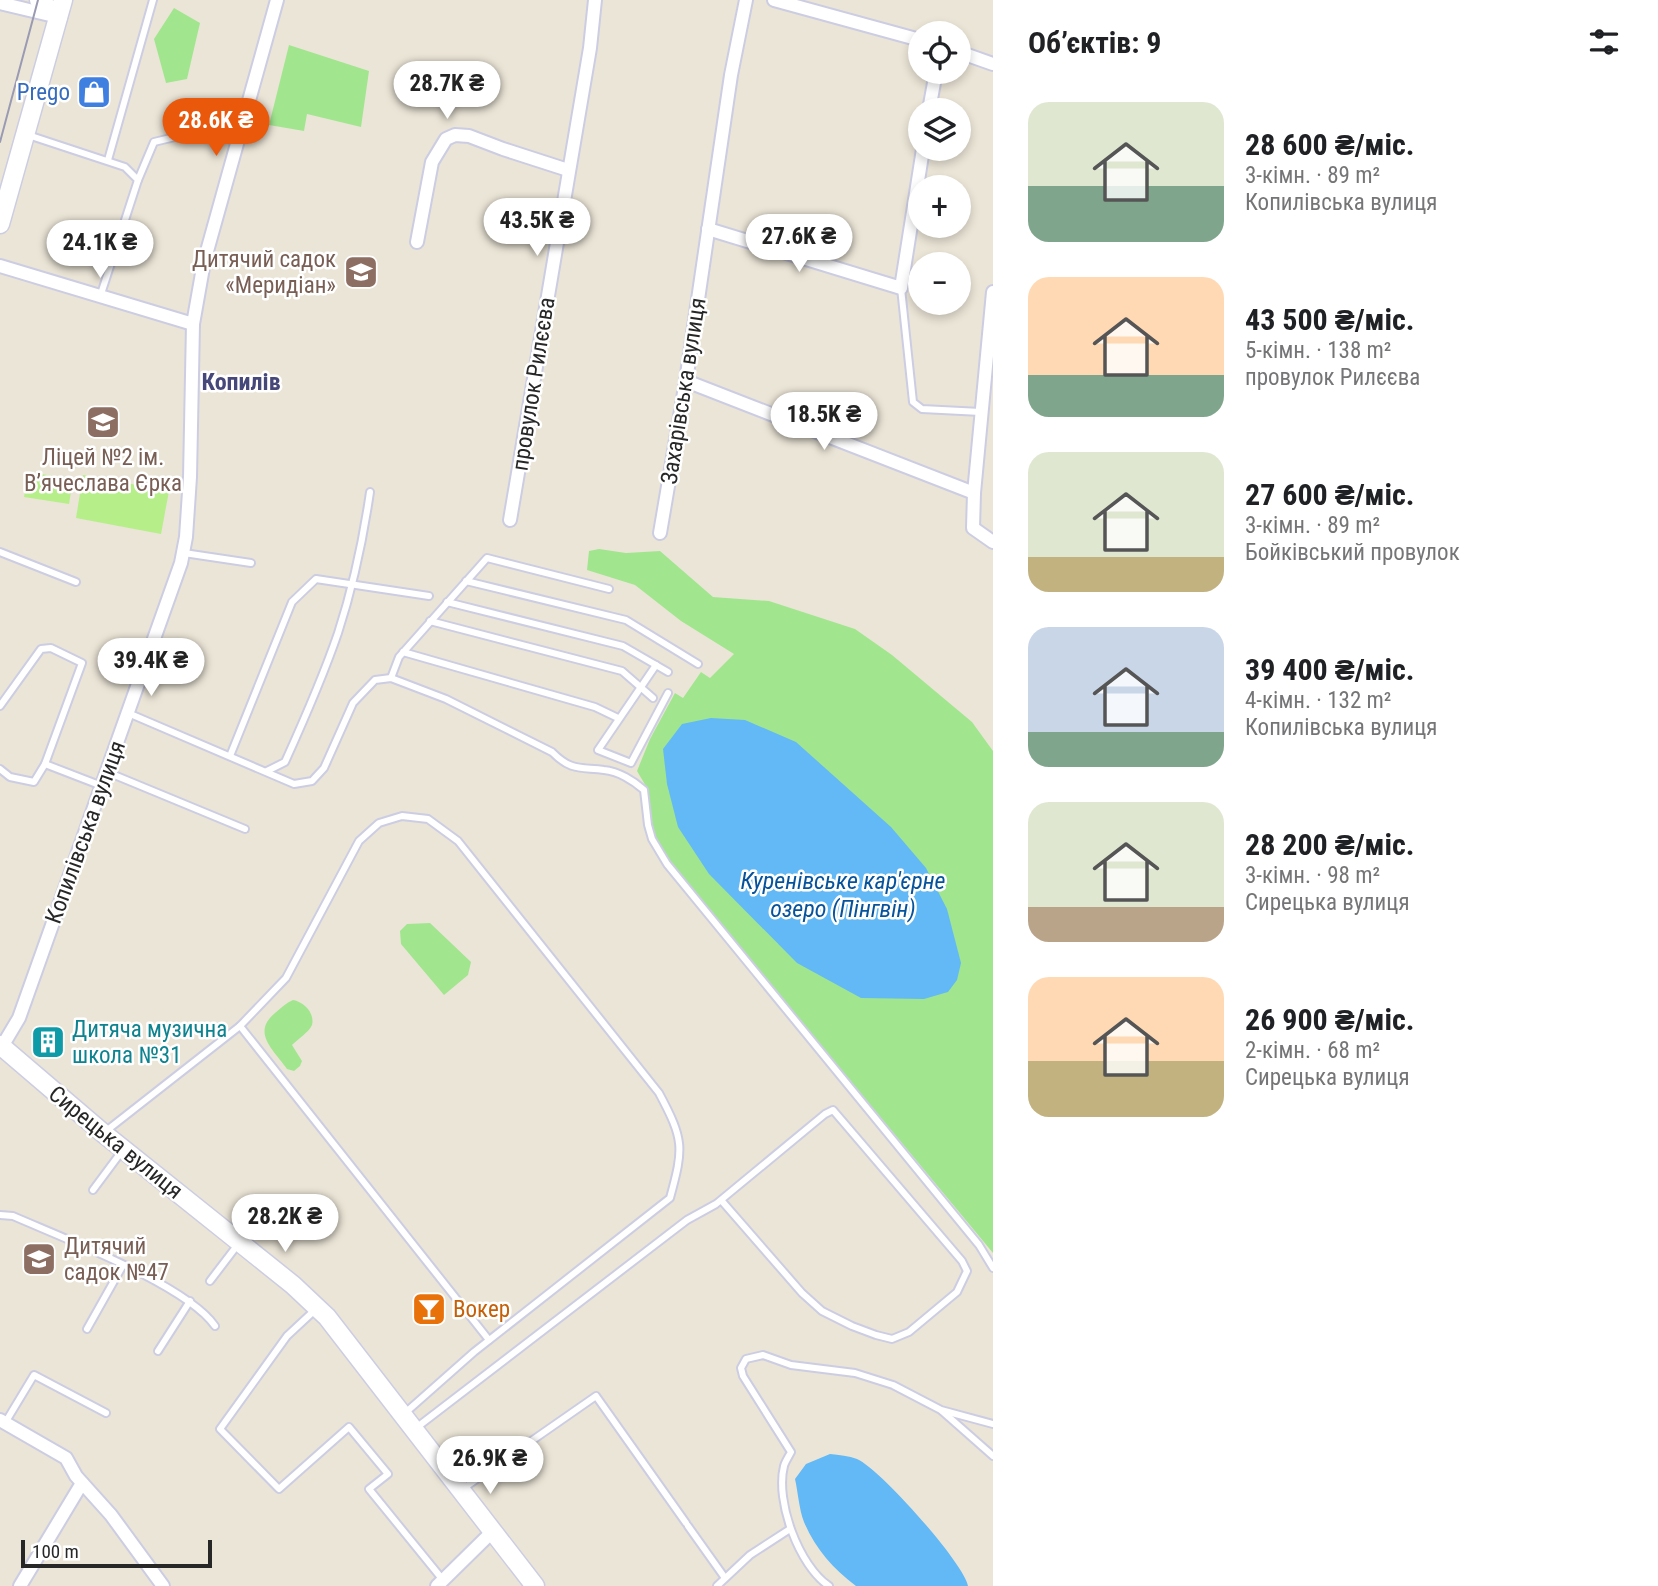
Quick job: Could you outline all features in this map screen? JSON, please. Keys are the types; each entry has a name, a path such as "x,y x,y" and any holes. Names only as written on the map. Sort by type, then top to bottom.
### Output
{"main road":[{"path":"0,224 61,8 39,0"},
{"name":"Сирецька вулиця","path":"1,1047 318,1307 535,1586"}],"street":[{"name":"Копилівська вулиця","path":"1,1047 19,1018 183,553 190,477 193,324 204,262 277,0"},
{"name":"провулок Рилєєва","path":"510,520 590,48 595,0"},
{"name":"Захарівська вулиця","path":"660,533 686,381 731,75 746,0"},
{"path":"774,0 908,37"},
{"path":"0,3 61,8"},
{"path":"971,56 993,64"},
{"path":"417,242 432,162 446,139 455,135 469,136 568,170"},
{"path":"708,229 901,288 921,161"},
{"path":"0,266 193,324"},
{"path":"993,292 974,493 974,528 993,542"},
{"path":"686,381 974,493"},
{"path":"2,1421 66,1458 82,1483 111,1516 163,1586"},
{"path":"20,1586 82,1483"},
{"path":"440,1583 493,1531"}],"lane":[{"path":"108,160 153,0"},
{"path":"204,111 243,126"},
{"path":"26,134 108,160 125,167 138,180"},
{"path":"100,298 138,180 154,142 175,137"},
{"path":"901,288 914,402 922,409 981,412"},
{"path":"267,771 285,762 319,684 338,632 361,548 370,492"},
{"path":"0,562 2,553 76,582"},
{"path":"183,553 251,562"},
{"path":"391,678 403,652 484,560 491,558 609,589"},
{"path":"230,756 292,602 316,579 429,596"},
{"path":"466,581 626,620 698,664"},
{"path":"447,602 623,646 668,672"},
{"path":"430,621 622,671 653,698"},
{"path":"0,706 41,649 51,648 82,663 45,764 34,782 10,777 0,769"},
{"path":"403,652 595,707 618,718"},
{"path":"631,763 598,750 656,665"},
{"path":"128,713 294,784 312,781 324,768 353,703 375,680 391,678 446,698 552,752 571,766 587,770 606,769 625,777 644,790 652,839 667,863 971,1235 993,1268"},
{"path":"625,777 668,694"},
{"path":"45,764 102,786"},
{"path":"107,772 245,829"},
{"path":"103,1133 240,1026 286,978 359,841 379,823 402,816 428,819 458,841 659,1093 678,1129 680,1161 670,1198 489,1340 403,1414"},
{"path":"240,1026 489,1340"},
{"path":"415,1429 687,1220 721,1200 825,1114 835,1111 962,1261 967,1271 957,1292 909,1332 892,1339 876,1335 822,1311 802,1293 721,1200"},
{"path":"93,1190 123,1149"},
{"path":"0,1215 13,1216 123,1265 190,1301 209,1316 215,1326"},
{"path":"210,1281 240,1242"},
{"path":"87,1329 123,1265"},
{"path":"158,1352 190,1301"},
{"path":"318,1307 287,1336 220,1429 279,1489 349,1427 388,1474 369,1489 440,1583"},
{"path":"829,1586 821,1581 803,1556 790,1529 783,1491 784,1466 791,1451 743,1376 741,1368 746,1359 763,1355 791,1364 855,1373 893,1385 941,1410 993,1424"},
{"path":"2,1421 34,1375 106,1413"},
{"path":"461,1490 596,1396 725,1578"},
{"path":"941,1410 993,1456"},
{"path":"717,1586 750,1555 790,1529"}],"green space":[{"path":"174,8 200,23 187,79 166,83 154,39"},
{"path":"289,45 369,71 361,127 307,114 304,131 269,125"},
{"path":"28,472 73,479 69,504 24,497"},
{"path":"83,475 169,491 161,534 76,518"},
{"path":"599,549 626,553 660,551 713,597 769,601 855,629 892,655 972,722 993,751 993,1253 669,862 653,835 647,788 637,771 650,739 675,693 683,698 701,672 710,678 734,654 681,621 635,585 587,570 589,551"},
{"path":"430,923 471,962 468,975 444,995 401,944 400,931 407,924"},
{"path":"293,1000 301,1003 312,1016 312,1025 292,1045 302,1061 294,1071 287,1069 271,1048 265,1034 268,1020"}],"water":[{"name":"Куренівське кар'єрне озеро (Пінгвін)","path":"711,718 745,720 796,742 891,827 926,868 947,909 961,963 957,980 948,992 924,999 861,998 797,963 709,874 678,827 667,784 663,749 682,724"},
{"path":"830,1454 857,1459 883,1479 937,1538 963,1574 968,1586 856,1586 840,1572 808,1532 795,1479 806,1464"}],"tram line":[{"path":"0,142 38,0"}],"place":[{"name":"Prego","path":"94,92"},
{"name":"Дитячий садок «Меридіан»","path":"361,272"},
{"name":"Ліцей №2 ім. В’ячеслава Єрка","path":"103,422"},
{"name":"Дитяча музична школа №31","path":"48,1042"},
{"name":"Дитячий садок №47","path":"39,1259"},
{"name":"Вокер","path":"429,1309"}],"district":[{"name":"Копилів","path":"241,382"}]}
